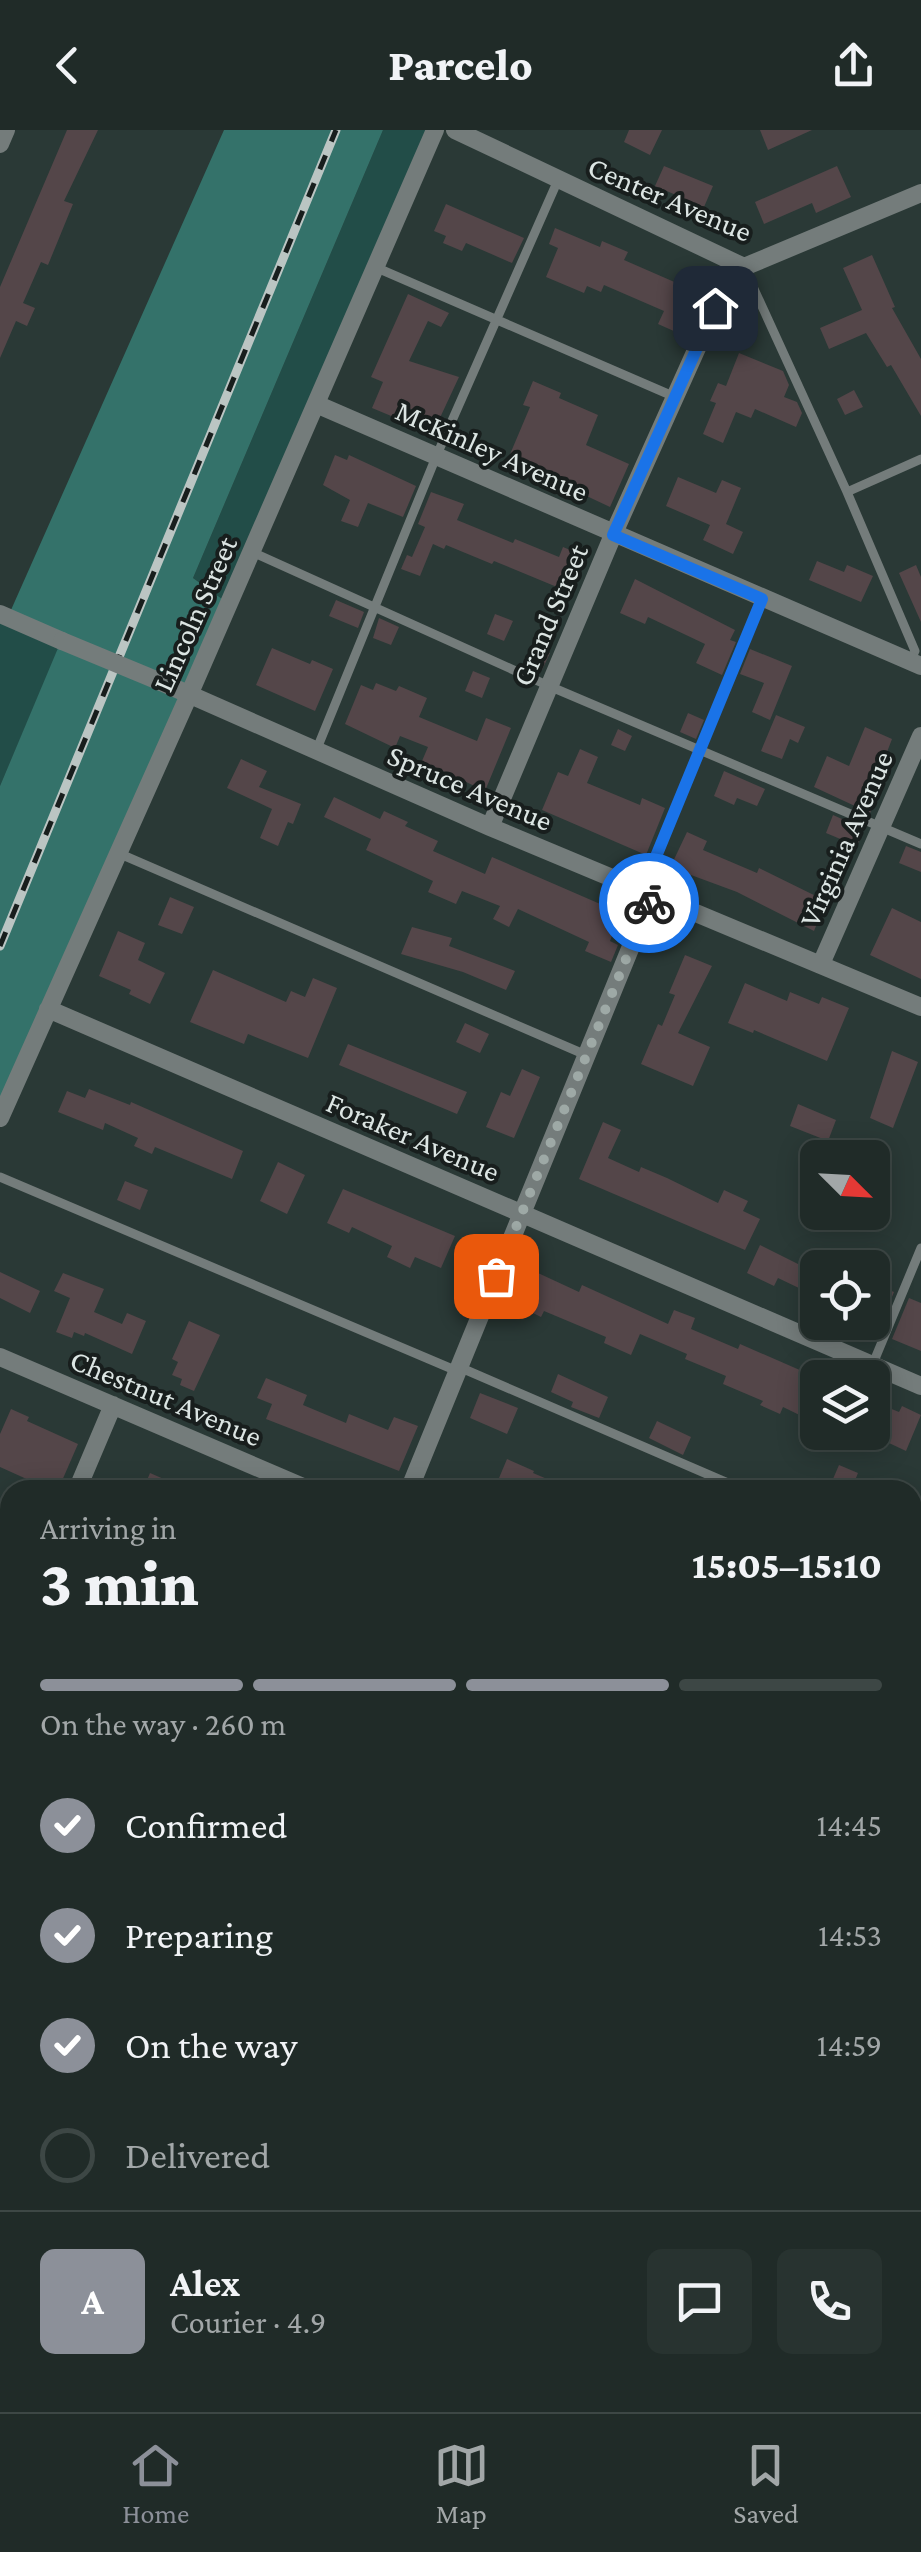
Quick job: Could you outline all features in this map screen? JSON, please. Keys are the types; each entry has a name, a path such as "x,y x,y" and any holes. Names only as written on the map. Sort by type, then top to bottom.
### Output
{"street":[{"path":"0,144 6,130"},
{"name":"Lincoln Street","path":"0,1118 252,552 434,130"},
{"name":"Center Avenue","path":"455,130 744,267 921,193"},
{"name":"Grand Street","path":"490,827 613,535 728,279 744,267"},
{"name":"McKinley Avenue","path":"316,404 916,664"},
{"name":"Spruce Avenue","path":"0,614 490,827 921,1007"},
{"name":"Virginia Avenue","path":"820,964 921,736"},
{"path":"413,1480 652,895"},
{"name":"Foraker Avenue","path":"48,1009 858,1360"},
{"name":"Chestnut Avenue","path":"0,1357 287,1480"},
{"name":"Foraker Avenue","path":"890,1373 921,1386"},
{"path":"81,1480 113,1405"}],"lane":[{"path":"316,751 436,457 558,180"},
{"path":"744,267 847,492 915,652 916,664"},
{"path":"375,268 675,397"},
{"path":"847,492 921,459"},
{"path":"252,552 550,686 921,844"},
{"path":"652,895 650,871 762,599"},
{"path":"118,853 586,1056"},
{"path":"0,1177 720,1480"},
{"path":"874,1360 921,1248"}],"shaded area":[{"path":"224,130 383,130 193,578 229,604 0,1118 0,786 61,641 7,619"},
{"path":"383,130 435,130 229,604 193,578"},
{"path":"0,614 62,641 0,786"}],"building":[{"path":"67,130 98,130 64,201 73,204 48,265 41,262 23,303 35,308 27,326 16,321 0,358 0,287"},
{"path":"629,130 662,130 650,155 624,142"},
{"path":"760,130 812,130 768,150"},
{"path":"664,166 713,186 704,207 655,186"},
{"path":"837,166 851,197 816,213 812,203 764,224 755,202"},
{"path":"446,204 524,238 512,263 466,243 462,251 443,243 446,236 434,231"},
{"path":"555,228 600,247 602,241 628,252 624,260 695,291 676,332 658,324 664,311 604,285 601,292 587,286 584,293 546,277 558,248 549,244"},
{"path":"872,255 895,307 892,308 921,359 921,416 891,365 887,367 866,333 829,349 820,328 862,310 843,268"},
{"path":"408,294 449,313 441,327 428,321 409,361 459,377 438,422 402,405 396,418 372,408 383,382 371,377"},
{"path":"739,353 783,371 789,385 784,397 797,402 802,413 796,427 755,409 751,418 736,412 723,443 703,434 716,403 710,401 718,383 726,386"},
{"path":"533,381 561,393 559,398 598,415 586,445 629,464 610,507 508,459 530,407 523,405"},
{"path":"854,390 863,407 845,415 837,399"},
{"path":"335,455 347,460 349,455 416,486 403,517 368,503 358,527 341,521 350,500 323,485"},
{"path":"678,477 716,493 722,480 741,488 726,524 743,532 733,554 703,540 710,525 666,506"},
{"path":"431,492 464,504 457,520 559,557 563,547 584,556 569,592 446,545 444,549 433,544 420,576 401,569 407,555 412,557 425,527 418,524"},
{"path":"817,561 844,572 847,565 873,576 861,602 809,580"},
{"path":"916,565 921,577 921,622 899,573"},
{"path":"635,579 735,630 730,640 736,642 722,675 696,663 705,644 648,617 645,624 620,613"},
{"path":"336,600 364,612 358,628 329,616"},
{"path":"495,614 513,621 504,641 487,634"},
{"path":"379,618 399,627 391,645 373,638"},
{"path":"532,646 550,653 542,670 525,663"},
{"path":"272,648 333,669 315,711 256,685"},
{"path":"750,649 792,666 770,720 752,712 764,683 740,674"},
{"path":"473,671 490,678 482,698 465,691"},
{"path":"376,683 396,691 399,686 427,698 419,717 477,741 486,718 511,728 485,791 422,761 428,747 400,736 395,748 345,724 361,685 373,690"},
{"path":"688,713 704,720 696,739 680,732"},
{"path":"776,715 805,727 798,743 790,739 782,759 761,751"},
{"path":"865,727 892,739 876,781 883,784 870,813 814,787 827,756 849,766"},
{"path":"618,729 632,736 625,751 611,745"},
{"path":"580,749 598,757 587,783 640,805 642,798 665,808 646,855 542,810 558,772 568,776"},
{"path":"241,759 267,771 259,787 301,804 278,846 260,838 272,809 227,788"},
{"path":"724,771 765,789 757,806 737,798 734,805 714,796"},
{"path":"334,797 380,819 384,811 408,822 405,826 438,841 433,851 485,874 492,857 621,913 610,941 618,945 611,962 585,951 589,942 518,909 509,927 493,919 500,906 462,891 456,904 428,892 433,881 366,850 371,839 324,817"},
{"path":"833,815 864,829 857,846 826,833"},
{"path":"687,832 707,841 703,850 757,873 759,868 826,901 814,931 737,892 669,870"},
{"path":"906,846 921,852 921,872 899,863"},
{"path":"170,897 194,907 182,934 158,925"},
{"path":"892,908 921,922 921,979 870,955"},
{"path":"412,927 452,938 449,946 515,971 506,990 463,972 401,954"},
{"path":"118,931 145,943 138,960 165,973 150,1004 129,994 131,990 99,976"},
{"path":"685,955 712,966 678,1033 710,1047 693,1086 641,1064 675,995 669,993"},
{"path":"213,970 286,1002 291,991 305,997 313,978 337,988 308,1058 248,1034 244,1044 190,1022"},
{"path":"745,983 787,1001 790,992 819,1004 822,997 849,1008 827,1061 728,1023"},
{"path":"465,1023 489,1034 480,1053 456,1042"},
{"path":"348,1044 467,1092 457,1114 339,1065"},
{"path":"892,1051 918,1062 893,1128 870,1118"},
{"path":"522,1069 540,1077 514,1138 486,1127 501,1092 510,1096"},
{"path":"89,1089 130,1105 131,1102 243,1151 232,1179 155,1147 152,1154 134,1146 138,1138 105,1123 103,1130 58,1112 67,1091 85,1098"},
{"path":"798,1104 836,1120 828,1140 790,1126"},
{"path":"603,1122 621,1130 608,1158 639,1172 641,1167 718,1203 724,1190 748,1201 743,1211 760,1219 745,1250 579,1179"},
{"path":"278,1162 305,1175 287,1214 260,1201"},
{"path":"125,1181 148,1190 140,1210 117,1200"},
{"path":"343,1189 455,1236 441,1268 415,1257 410,1268 387,1257 392,1246 352,1227 349,1233 327,1223"},
{"path":"760,1245 800,1265 800,1289 778,1278 774,1286 747,1273"},
{"path":"0,1272 40,1291 30,1313 0,1298"},
{"path":"63,1273 104,1289 94,1312 122,1324 127,1313 146,1321 132,1354 85,1333 84,1336 74,1332 72,1338 56,1332 70,1298 54,1291"},
{"path":"538,1273 579,1292 582,1285 668,1324 674,1310 695,1318 691,1329 738,1349 740,1344 800,1370 800,1415 783,1407 780,1414 760,1405 763,1401 723,1384 726,1376 640,1334 631,1355 604,1343 606,1337 544,1311 541,1317 521,1307"},
{"path":"909,1298 921,1303 921,1351 892,1339"},
{"path":"189,1321 220,1335 194,1391 180,1385 182,1379 172,1375 178,1362 172,1359"},
{"path":"558,1374 608,1397 599,1418 571,1407 573,1402 551,1392"},
{"path":"266,1378 307,1395 303,1405 346,1423 349,1414 388,1430 394,1417 418,1426 399,1471 266,1419 272,1404 257,1398"},
{"path":"480,1393 518,1408 507,1434 470,1418"},
{"path":"902,1406 921,1415 906,1451 890,1443 890,1408 899,1412"},
{"path":"11,1409 29,1417 27,1421 78,1444 62,1480 29,1480 0,1467 0,1434"},
{"path":"657,1421 691,1437 683,1455 649,1438"},
{"path":"507,1459 549,1480 498,1480"},
{"path":"839,1465 858,1473 855,1480 833,1480"},
{"path":"150,1473 166,1480 147,1480"}],"railway":[{"path":"0,946 336,130"}],"way so far":[{"path":"496,1276 649,903"}],"route":[{"path":"649,903 650,871 762,599 613,535 715,308"}]}
